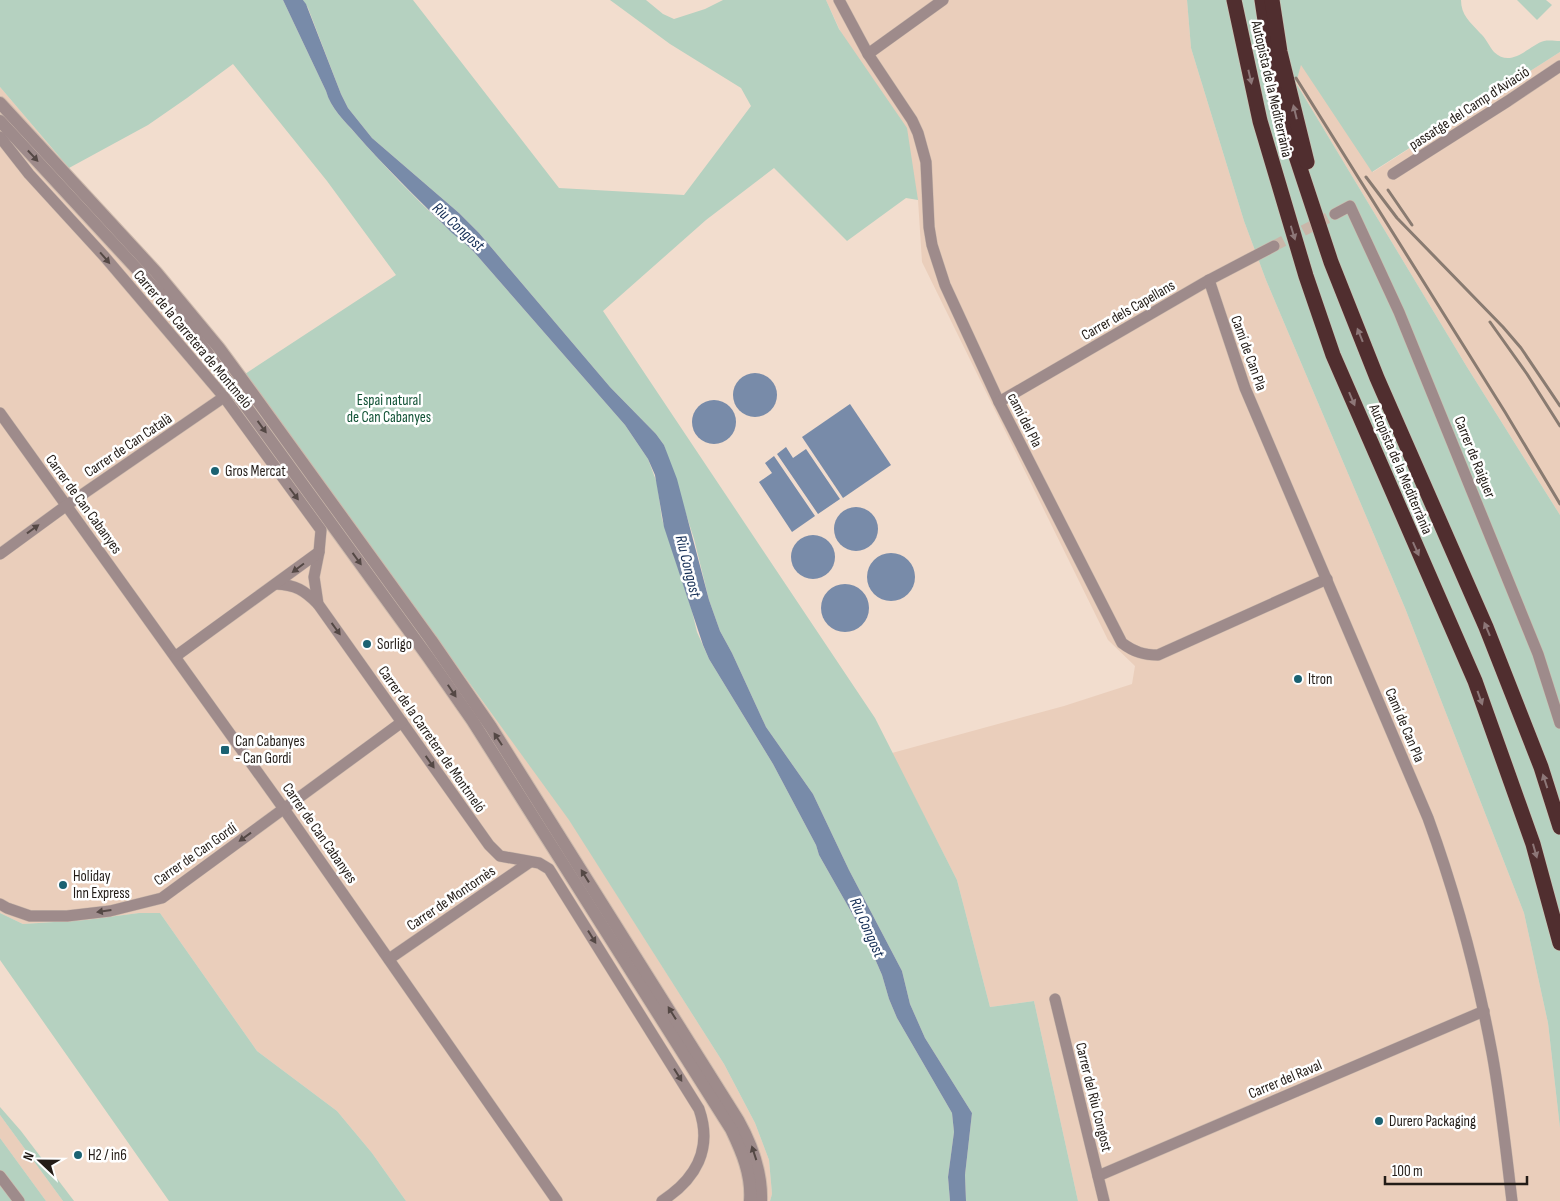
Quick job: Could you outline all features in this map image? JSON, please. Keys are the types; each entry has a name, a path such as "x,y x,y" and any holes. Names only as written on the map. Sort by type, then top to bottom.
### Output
{"highway":[{"name":"Autopista de la Mediterrània","path":"1234,0 1260,121 1285,210 1333,354 1475,682 1533,844 1560,943"},
{"name":"Autopista de la Mediterrània","path":"1262,0 1270,54 1286,126 1331,262 1377,378 1486,627 1541,767 1560,827"},
{"path":"1272,0 1280,52 1331,262"}],"street":[{"name":"camí del Pla","path":"839,0 868,54 912,120 922,145 926,162 929,227 932,245 945,284 999,402 1122,643 1133,651 1146,655 1158,655 1327,580"},
{"path":"868,54 943,0"},
{"name":"passatge del Camp d'Aviació","path":"1393,174 1560,66"},
{"path":"0,103 156,272 219,348 431,640 531,790 748,1137 757,1162 761,1201"},
{"path":"0,121 160,293 192,332 434,665 544,832 731,1129 746,1164 750,1201"},
{"name":"Carrer de la Carretera de Montmeló","path":"0,137 29,174 104,256 224,397 321,530 314,577 318,604 489,844 500,856 544,864 548,869 699,1108 704,1126 704,1138 697,1164 681,1187 662,1201"},
{"name":"Carrer de Raiguer","path":"1335,214 1350,206 1399,312 1538,654 1560,723"},
{"name":"Carrer dels Capellans","path":"999,402 1209,280 1274,246"},
{"name":"Camí de Can Pla","path":"1209,280 1226,336 1245,388 1428,818 1443,859 1464,926 1484,1011 1493,1056 1512,1201"},
{"name":"Carrer de Can Català","path":"0,554 67,505 224,397"},
{"name":"Carrer de Can Cabanyes","path":"0,414 284,808 557,1201"},
{"path":"176,656 319,552"},
{"path":"276,584 290,585 307,592 318,604"},
{"name":"Carrer de Can Gordí","path":"0,904 30,916 60,916 110,910 162,898 402,722"},
{"name":"Carrer de Montornès","path":"389,959 530,862"},
{"name":"Carrer del Riu Congost","path":"1055,999 1104,1201"},
{"name":"Carrer del Raval","path":"1098,1176 1484,1011"},
{"path":"0,1176 19,1201"}],"shaded area":[{"path":"826,0 1187,0 1191,48 1244,221 1266,280 1405,608 1524,913 1548,1023 1560,1128 1560,1201 1078,1201 1034,1001 990,1007 957,880 892,753 1064,706 1132,684 1135,666 1108,640 922,262 918,200"},
{"path":"1560,52 1560,515 1467,367 1296,83 1301,64 1373,172"},
{"path":"0,87 69,168 147,252 194,308 245,374 569,819 724,1064 755,1123 769,1160 772,1194 770,1201 406,1201 372,1153 337,1111 257,1051 160,913 139,913 85,920 23,924 0,913"},
{"path":"0,1115 63,1201 46,1201 0,1138"}],"green space":[{"name":"Espai natural de Can Cabanyes","path":"0,0 283,0 328,98 338,114 411,193 474,252 625,425 648,459 657,483 662,519 697,632 709,659 773,764 816,845 819,855 866,938 882,975 897,1018 952,1113 954,1132 948,1177 950,1201 770,1201 772,1194 769,1160 755,1123 724,1064 569,820 245,374 396,275 327,181 233,64 148,125 69,168 0,87"},
{"path":"303,0 413,0 559,188 684,195 751,106 741,88 670,44 610,0 646,0 663,14 674,19 705,9 723,0 826,0 839,29 907,128 918,200 906,198 847,241 774,168 706,220 603,311 875,718 957,880 990,1007 1034,1001 1078,1201 966,1201 965,1175 972,1113 925,1038 910,1004 902,971 849,870 813,794 766,727 720,631 709,600 694,539 664,445 656,434 610,387 479,233 459,213 372,138 348,108 341,94 308,8"},
{"path":"1187,0 1461,0 1461,5 1467,18 1494,52 1501,57 1514,57 1544,41 1560,41 1560,52 1372,172 1301,65 1296,83 1467,367 1560,515 1560,1128 1548,1023 1524,913 1405,608 1266,280 1244,221 1191,48"},
{"path":"1517,0 1546,0 1552,5 1537,20"},
{"path":"0,913 23,924 85,920 139,913 160,913 257,1051 337,1111 372,1153 406,1201 169,1201 0,960"},
{"path":"0,1107 21,1131 74,1201 63,1201 0,1115"},
{"path":"0,1138 46,1201 0,1201"}],"water":[{"name":"Riu Congost","path":"283,0 303,0 306,4 341,94 348,108 372,138 459,213 479,233 610,387 656,434 664,445 677,479 709,600 720,631 766,727 813,794 849,870 902,971 910,1004 925,1038 972,1113 965,1175 966,1201 950,1201 948,1177 954,1132 952,1113 897,1018 882,975 866,938 819,855 816,845 773,764 709,659 703,645 664,527 655,475 648,459 625,425 474,252 448,230 338,114 328,97"},
{"path":"751,373 759,373 771,379 777,395 771,411 759,417 751,417 739,411 733,399 733,391 739,379"},
{"path":"710,400 718,400 730,406 736,422 730,438 718,444 710,444 698,438 692,426 692,418 698,406"},
{"path":"850,404 891,465 843,498 802,437"},
{"path":"786,447 793,458 806,449 840,499 818,514 777,454"},
{"path":"774,456 815,516 792,532 759,482 772,473 765,463"},
{"path":"860,507 872,513 877,520 877,538 872,545 865,550 852,551 844,548 837,541 834,525 837,517 844,510"},
{"path":"817,535 829,541 834,548 834,566 829,573 822,578 809,579 801,576 794,569 791,553 794,545 801,538"},
{"path":"886,553 896,553 908,560 915,572 915,582 908,594 896,601 886,601 878,597 871,590 867,582 867,572 871,564 878,557"},
{"path":"840,584 850,584 862,591 869,603 869,613 862,625 850,632 840,632 832,628 825,621 821,613 821,603 825,595 832,588"}],"tunnel":[{"path":"1274,246 1335,214"}],"railway":[{"path":"1296,78 1505,412 1560,504"},
{"path":"1366,177 1397,218 1521,348 1560,406"},
{"path":"1388,190 1412,225"},
{"path":"1490,322 1527,374 1560,426"}],"place":[{"name":"Gros Mercat","path":"215,471"},
{"name":"Sorligo","path":"367,644"},
{"name":"Itron","path":"1298,679"},
{"name":"Can Cabanyes - Can Gordi","path":"225,750"},
{"name":"Holiday Inn Express","path":"63,885"},
{"name":"Durero Packaging","path":"1379,1121"},
{"name":"H2 / in6","path":"78,1155"}]}
